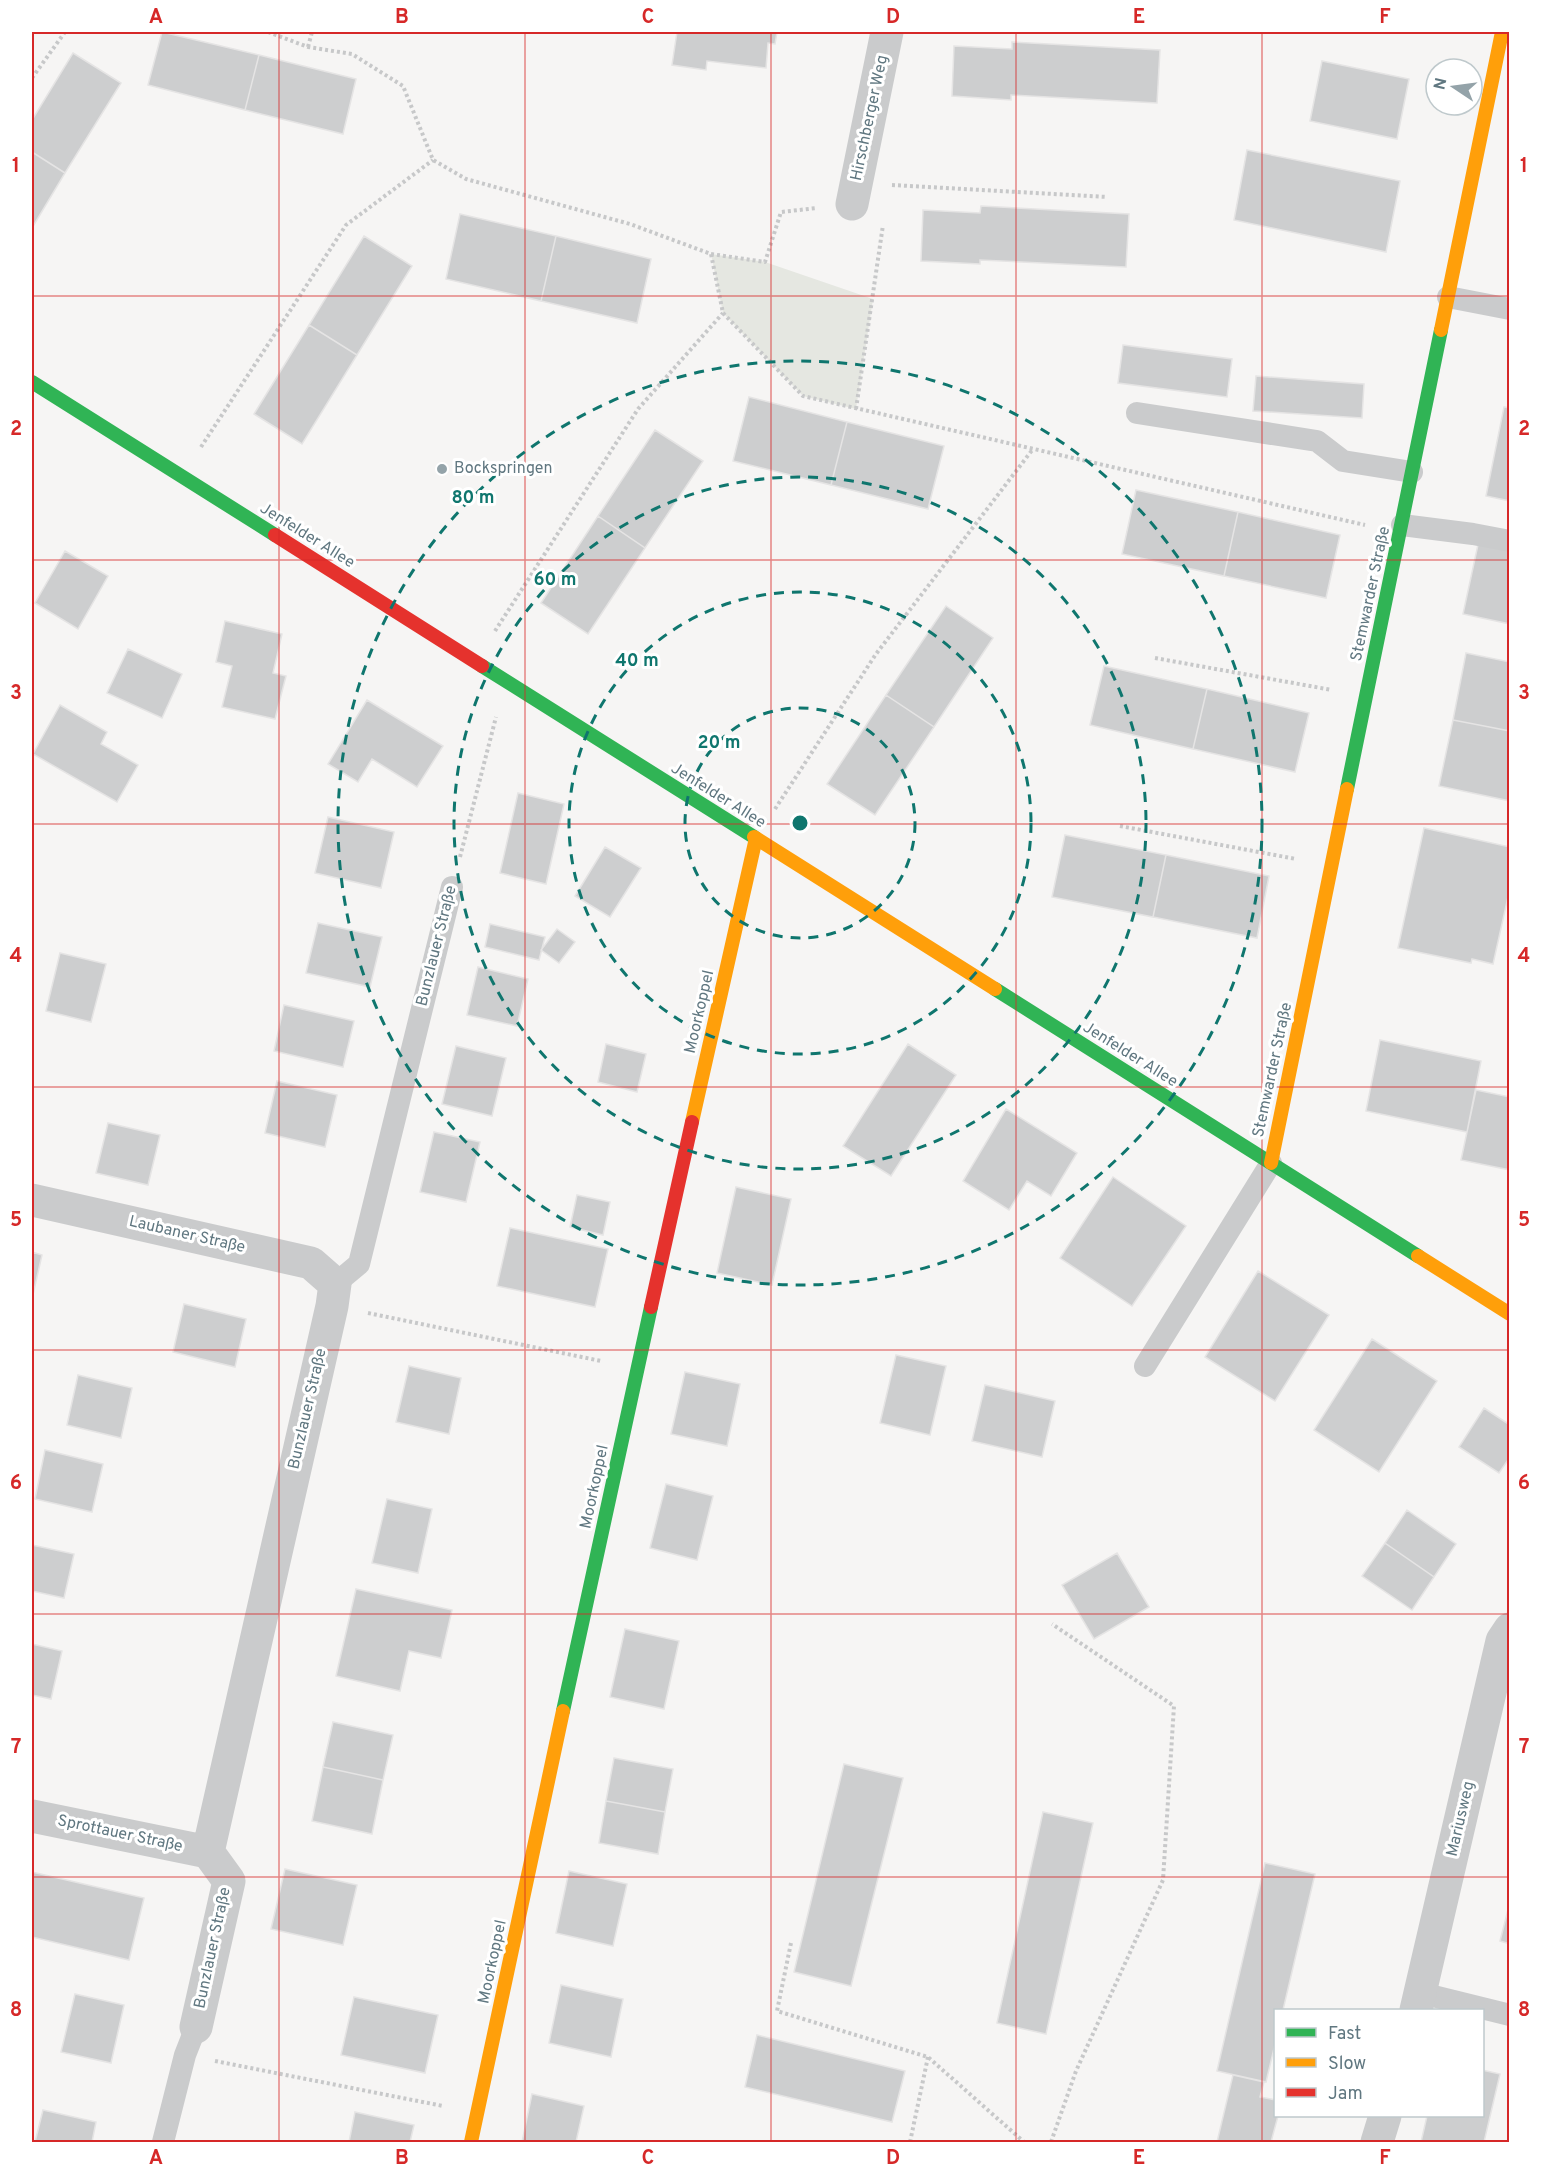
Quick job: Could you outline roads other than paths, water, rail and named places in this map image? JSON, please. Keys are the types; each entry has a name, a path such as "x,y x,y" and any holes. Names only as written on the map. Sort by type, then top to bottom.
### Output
{"street":[{"name":"Hirschberger Weg","path":"854,193 888,32"},
{"name":"Stemwarder Straße","path":"1271,1163 1502,32"},
{"name":"Jenfelder Allee","path":"32,382 1509,1314"},
{"name":"Moorkoppel","path":"471,2142 637,1368 756,838"},
{"name":"Laubaner Straße","path":"32,1200 311,1263 333,1295"},
{"name":"Bunzlauer Straße","path":"190,2041 229,1881 208,1852 333,1295"},
{"name":"Mariusweg","path":"1418,2002 1502,1641 1509,1629"},
{"name":"Sprottauer Straße","path":"32,1816 208,1852"},
{"path":"1377,2142 1384,2117"}],"lane":[{"path":"1448,297 1509,309"},
{"path":"1137,413 1317,441 1343,461 1412,472"},
{"path":"1401,529 1473,534 1509,542"},
{"name":"Bunzlauer Straße","path":"333,1295 359,1264 452,887"},
{"path":"1145,1366 1271,1163"},
{"path":"1418,2002 1467,2009"},
{"path":"1484,2011 1509,2015"},
{"name":"Bunzlauer Straße","path":"163,2142 190,2041"}],"place":[{"name":"Bockspringen","path":"442,469"}]}
